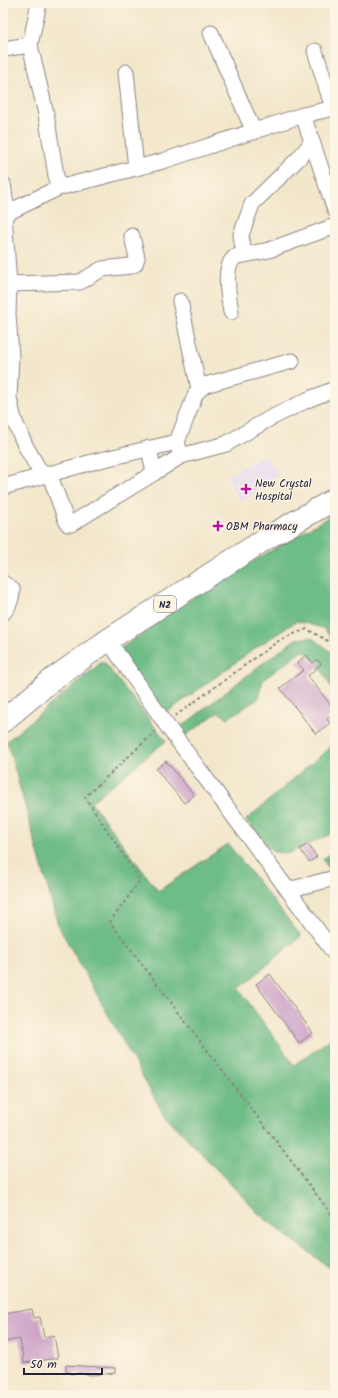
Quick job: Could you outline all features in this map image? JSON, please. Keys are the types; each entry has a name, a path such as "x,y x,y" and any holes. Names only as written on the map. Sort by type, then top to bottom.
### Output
{"highway":[{"name":"N2","path":"3,721 53,679 108,640 267,538 335,499"}],"street":[{"path":"39,3 30,45 46,114 58,188"},
{"path":"211,33 254,132"},
{"path":"3,49 30,45"},
{"path":"4,214 58,188 164,161 303,116 334,108 315,51"},
{"path":"126,72 136,168"},
{"path":"303,116 335,210"},
{"path":"244,255 241,235 252,204 299,158 312,142"},
{"path":"3,184 9,284 8,314 11,356 9,398 14,420 25,445 45,474 68,524 71,524 181,456 226,444 273,417 335,388"},
{"path":"231,312 227,275 229,267 235,257 276,248 335,226"},
{"path":"9,284 80,282 102,269 131,266 135,264 136,258 132,236"},
{"path":"180,301 199,388"},
{"path":"181,456 177,442 196,392 199,388 205,385 292,361"},
{"path":"3,487 45,474 177,442"},
{"path":"149,448 154,473"},
{"path":"3,583 12,589 6,610 3,613"},
{"path":"108,640 164,723 335,954"},
{"path":"288,890 335,878"}],"path":[{"path":"335,647 307,629 281,639 164,723 85,797 140,880 110,922 335,1218"}],"shaded area":[{"name":"New Crystal Hospital","path":"266,455 278,474 241,503 227,476"}],"green space":[{"path":"335,513 335,642 323,628 297,621 257,647 163,715 119,650 198,594"},
{"path":"311,637 335,655 335,692 325,675 306,651 300,652 263,680 258,699 228,718 218,712 181,739 176,731 296,639"},
{"path":"103,661 166,741 91,802 158,891 228,844 301,936 239,989 294,1065 335,1036 335,1272 260,1215 163,1113 58,925 7,741"},
{"path":"335,743 335,832 290,853 273,852 246,820"},
{"path":"335,851 335,870 330,872 323,859"}],"building":[{"path":"306,655 313,663 317,659 321,664 308,676 335,710 335,712 327,719 330,723 316,734 280,688 304,670 297,663"},
{"path":"166,761 194,795 184,803 156,769"},
{"path":"308,844 317,857 309,862 300,849"},
{"path":"270,974 313,1033 299,1043 256,984"},
{"path":"32,1309 34,1318 40,1317 44,1337 54,1335 58,1358 24,1363 20,1339 3,1342 3,1314"},
{"path":"66,1365 115,1368 115,1373 91,1375 80,1373 71,1374 70,1372 66,1371"}],"place":[{"name":"New Crystal Hospital","path":"246,489"},
{"name":"OBM Pharmacy","path":"218,526"}]}
